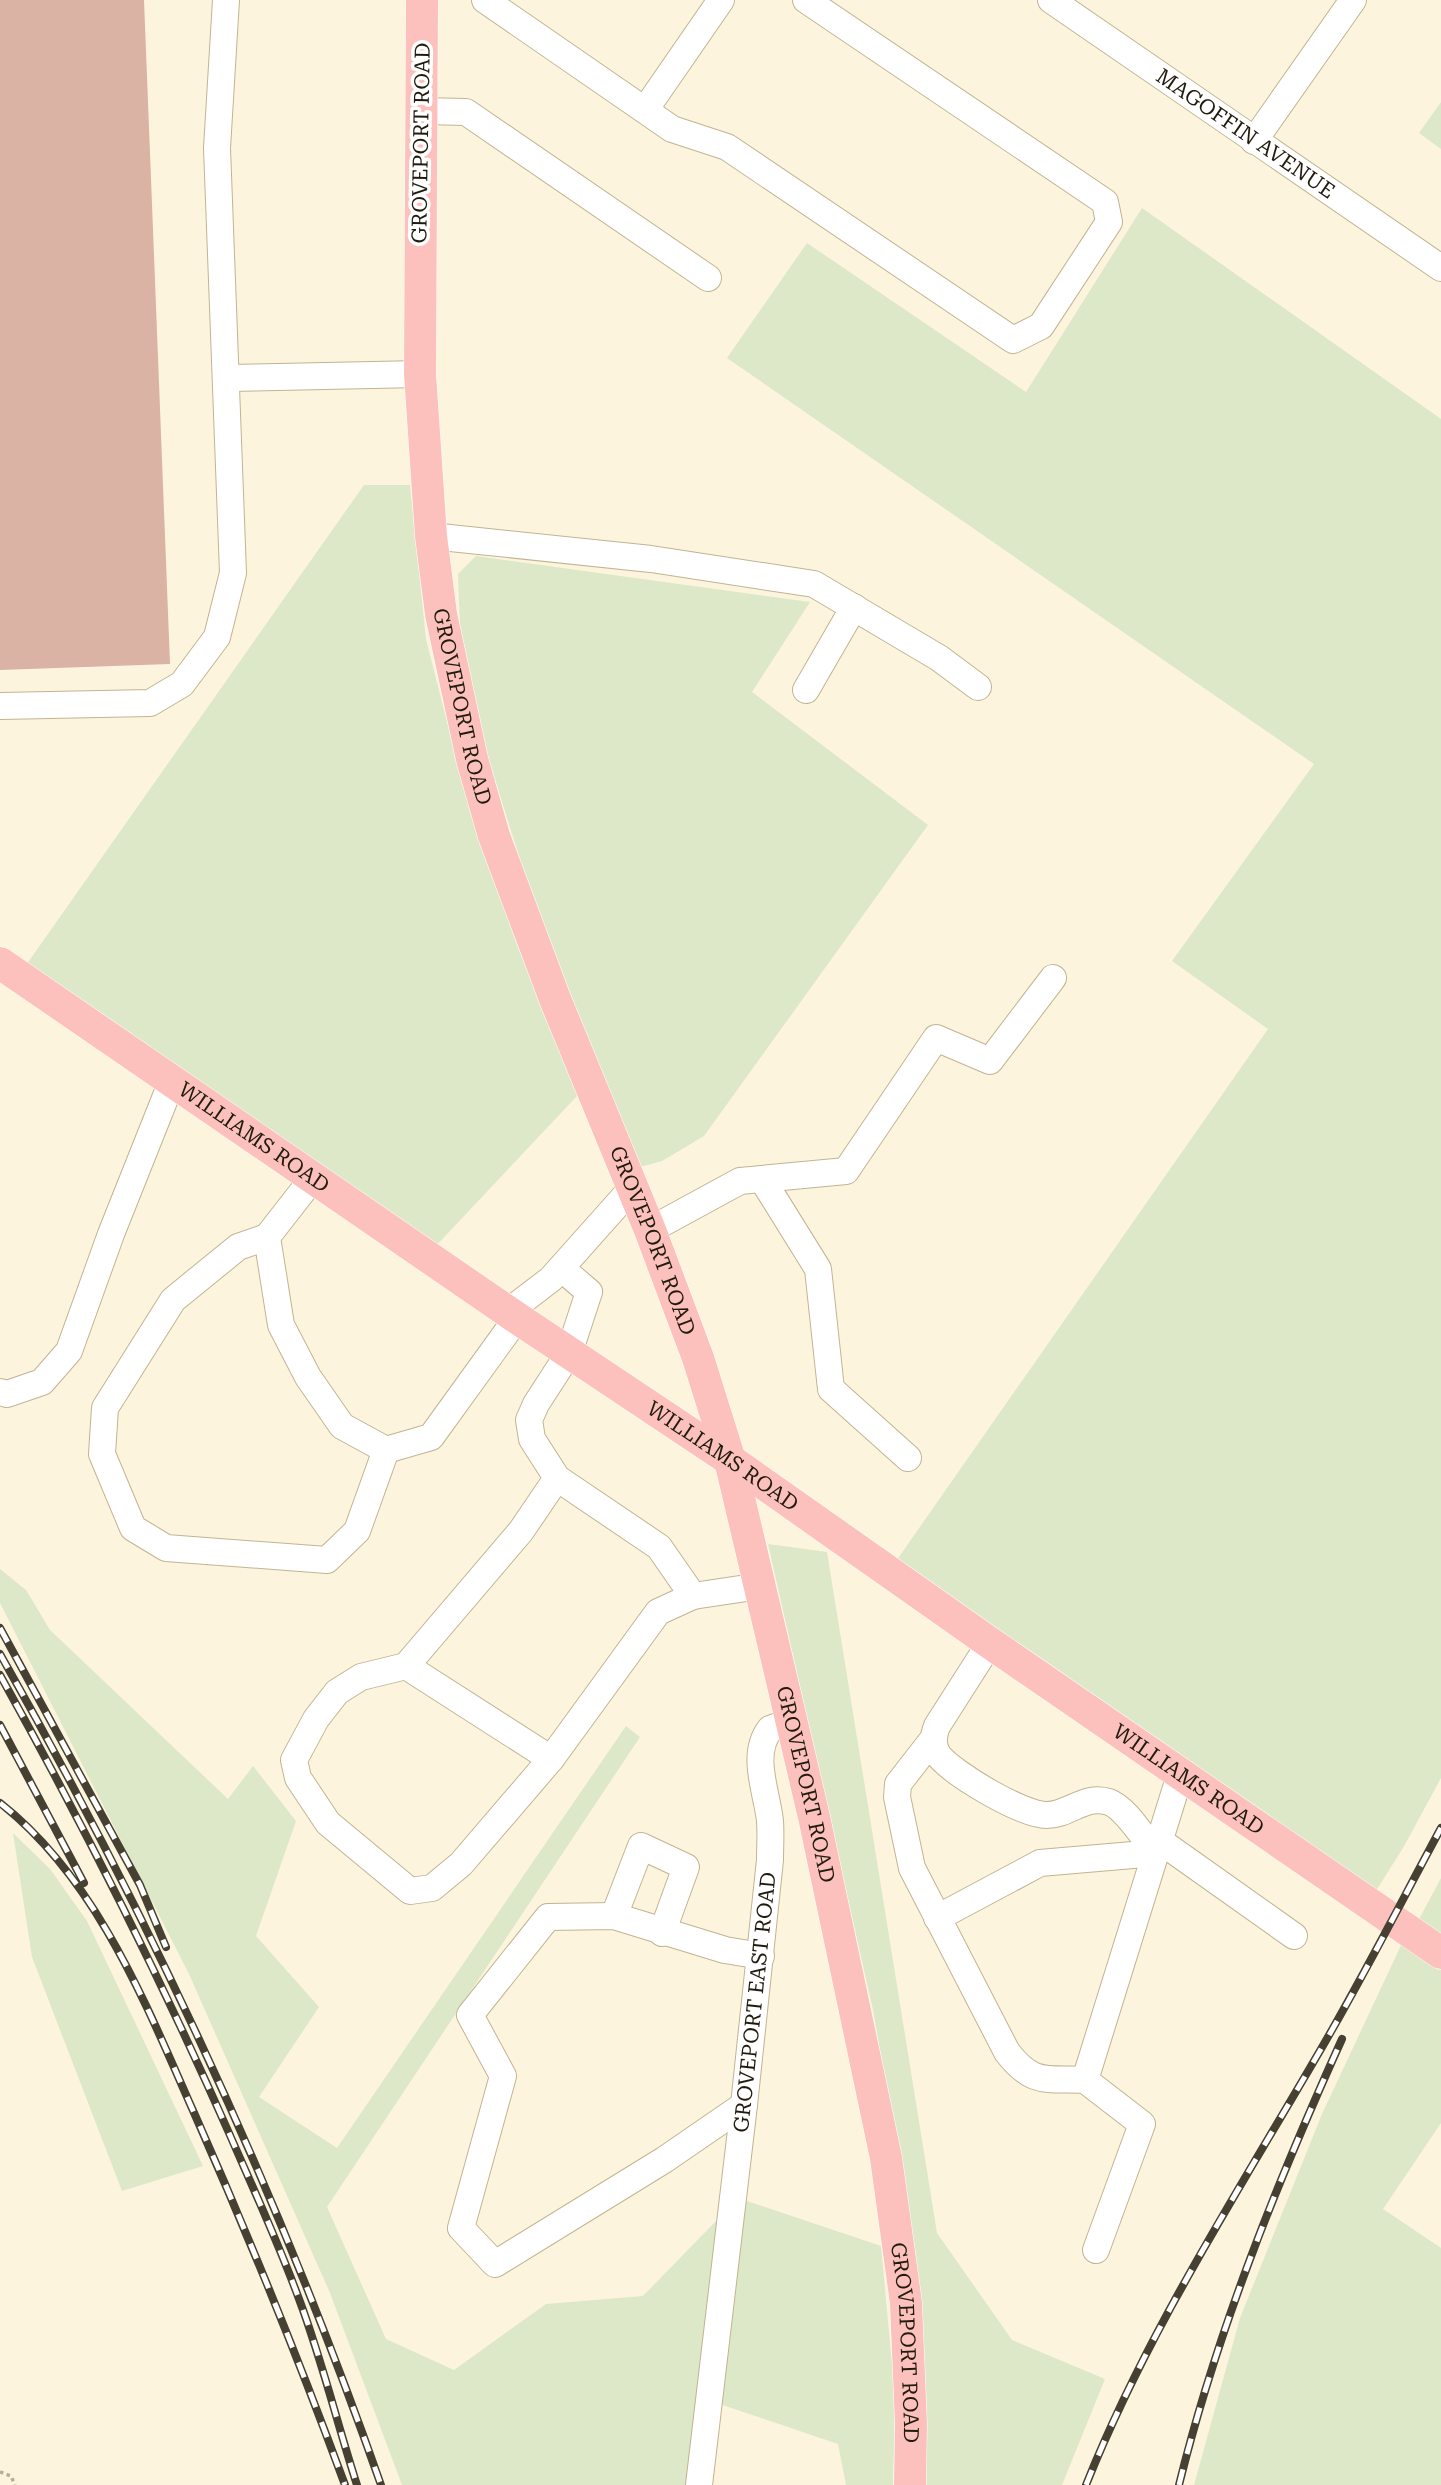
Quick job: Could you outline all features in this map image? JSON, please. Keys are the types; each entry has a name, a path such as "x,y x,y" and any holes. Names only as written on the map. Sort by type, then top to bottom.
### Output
{"main road":[{"name":"GROVEPORT ROAD","path":"422,0 420,374 430,536 441,614 457,691 494,836 555,999 650,1230 698,1358 730,1460 792,1721 886,2158 906,2303 911,2424 910,2485"},
{"name":"WILLIAMS ROAD","path":"0,963 512,1315 730,1460 1180,1775 1441,1953"}],"street":[{"path":"0,706 149,703 182,684 217,637 233,573 218,148 226,0"},
{"path":"485,0 672,129 727,147 1013,340 1041,326 1109,222 1105,202 806,0"},
{"path":"645,110 721,0"},
{"name":"MAGOFFIN AVENUE","path":"1051,0 1441,268"},
{"path":"1254,141 1353,0"},
{"path":"423,111 466,112 708,278"},
{"path":"226,378 420,374"},
{"path":"430,536 650,559 814,584 939,658 978,687"},
{"path":"806,690 854,607"},
{"path":"650,1230 740,1181 846,1171 936,1038 990,1061 1053,978"},
{"path":"0,1392 7,1394 43,1382 69,1351 111,1234 172,1081"},
{"path":"313,1178 267,1237 238,1247 173,1300 105,1408 102,1454 133,1528 166,1548 327,1560 357,1531 386,1450"},
{"path":"762,1179 818,1269 831,1389 908,1458"},
{"path":"267,1237 281,1325 308,1377 342,1426 386,1450 431,1437 512,1315 551,1279 633,1187"},
{"path":"561,1268 589,1292 569,1353 536,1404 530,1420 531,1439 557,1478 659,1547 693,1596"},
{"path":"557,1478 521,1531 406,1666 362,1676 337,1692 316,1719 294,1760 298,1779 328,1823 410,1891 432,1888 461,1864 551,1759 658,1612 693,1596 761,1586"},
{"path":"990,1643 937,1726 933,1739 898,1784 897,1797 912,1868 1007,2052 1019,2068 1035,2078 1085,2080 1142,2124 1096,2250"},
{"path":"406,1666 551,1759"},
{"name":"GROVEPORT EAST ROAD","path":"699,2485 770,1860 770,1821 761,1768 761,1747 770,1729 792,1721"},
{"path":"933,1739 937,1754 947,1763 1003,1801 1033,1813 1049,1815 1093,1800 1111,1803 1120,1808 1158,1847 1294,1936"},
{"path":"1085,2080 1180,1775"},
{"path":"614,1916 641,1846 686,1867 663,1933"},
{"path":"937,1918 1040,1863 1158,1847"},
{"path":"744,2105 664,2160 495,2264 461,2228 503,2076 470,2015 548,1917 614,1916 725,1950 761,1956"}],"path":[{"path":"0,2472 11,2476 15,2485"}],"green space":[{"path":"1441,102 1441,149 1419,133"},
{"path":"1142,208 1441,419 1441,1778 1403,1848 1374,1894 894,1564 1268,1029 1172,961 1314,764 727,358 807,243 1026,392"},
{"path":"364,485 410,485 426,639 460,773 517,945 578,1095 433,1249 24,968"},
{"path":"476,556 810,602 752,692 928,825 704,1136 662,1161 640,1167 532,898 483,741 460,627 458,574"},
{"path":"768,1544 827,1552 937,2233 1012,2340 1105,2379 1062,2485 924,2485 926,2448 915,2252 873,2010"},
{"path":"0,1569 26,1590 50,1630 228,1799 253,1766 296,1821 256,1936 319,2007 259,2097 337,2148 626,1726 640,1737 327,2207 386,2339 454,2370 546,2304 643,2296 719,2218 689,2485 402,2485 330,2293 189,1974 0,1603"},
{"path":"13,1833 50,1869 87,1921 203,2166 122,2191 32,1957"},
{"path":"1441,1878 1441,1938 1418,1921"},
{"path":"1403,1941 1441,1965 1441,2123 1383,2209 1441,2248 1441,2485 1194,2485 1240,2318 1322,2114"},
{"path":"741,2199 881,2246 895,2396 893,2485 846,2485 838,2444 717,2403"}],"building":[{"path":"0,0 144,0 170,664 0,670"}],"railway":[{"path":"0,1628 140,1885 166,1947"},
{"path":"0,1654 109,1856 209,2061 300,2271 381,2485"},
{"path":"0,1675 120,1901 229,2133 299,2299 357,2485"},
{"path":"0,1725 84,1883"},
{"path":"0,1803 35,1834 65,1869 92,1907 138,1988 254,2253 345,2485"},
{"path":"1086,2485 1110,2429 1163,2322 1347,2004 1441,1828"},
{"path":"1179,2485 1211,2371 1250,2258 1342,2039"}]}
